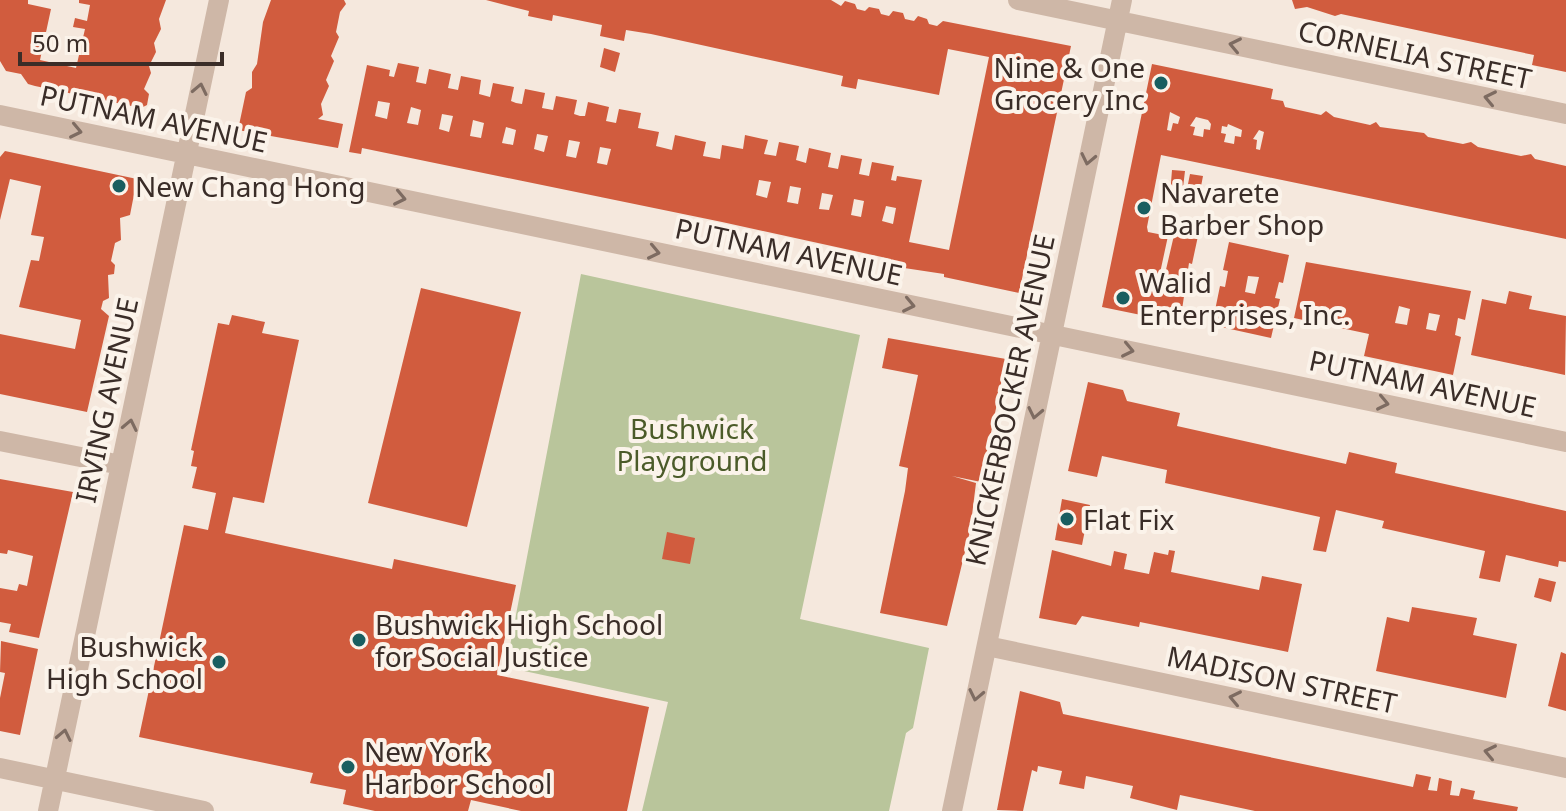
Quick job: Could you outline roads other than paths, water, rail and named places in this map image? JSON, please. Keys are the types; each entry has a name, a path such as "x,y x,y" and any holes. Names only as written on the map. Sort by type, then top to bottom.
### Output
{"street":[{"name":"IRVING AVENUE","path":"48,811 219,0"},
{"name":"CORNELIA STREET","path":"1018,0 1566,114"},
{"name":"KNICKERBOCKER AVENUE","path":"952,811 1122,0"},
{"name":"PUTNAM AVENUE","path":"0,115 1566,442"},
{"path":"0,441 121,465"},
{"name":"MADISON STREET","path":"987,646 1566,768"},
{"path":"0,768 204,811"}],"place":[{"name":"Nine & One Grocery Inc","path":"1161,83"},
{"name":"New Chang Hong","path":"119,186"},
{"name":"Navarete Barber Shop","path":"1144,208"},
{"name":"Walid Enterprises, Inc.","path":"1123,298"},
{"name":"Flat Fix","path":"1067,519"},
{"name":"Bushwick High School for Social Justice","path":"359,640"},
{"name":"Bushwick High School","path":"219,662"},
{"name":"New York Harbor School","path":"348,767"}],"park label":[{"name":"Bushwick Playground","path":"692,444"}]}
